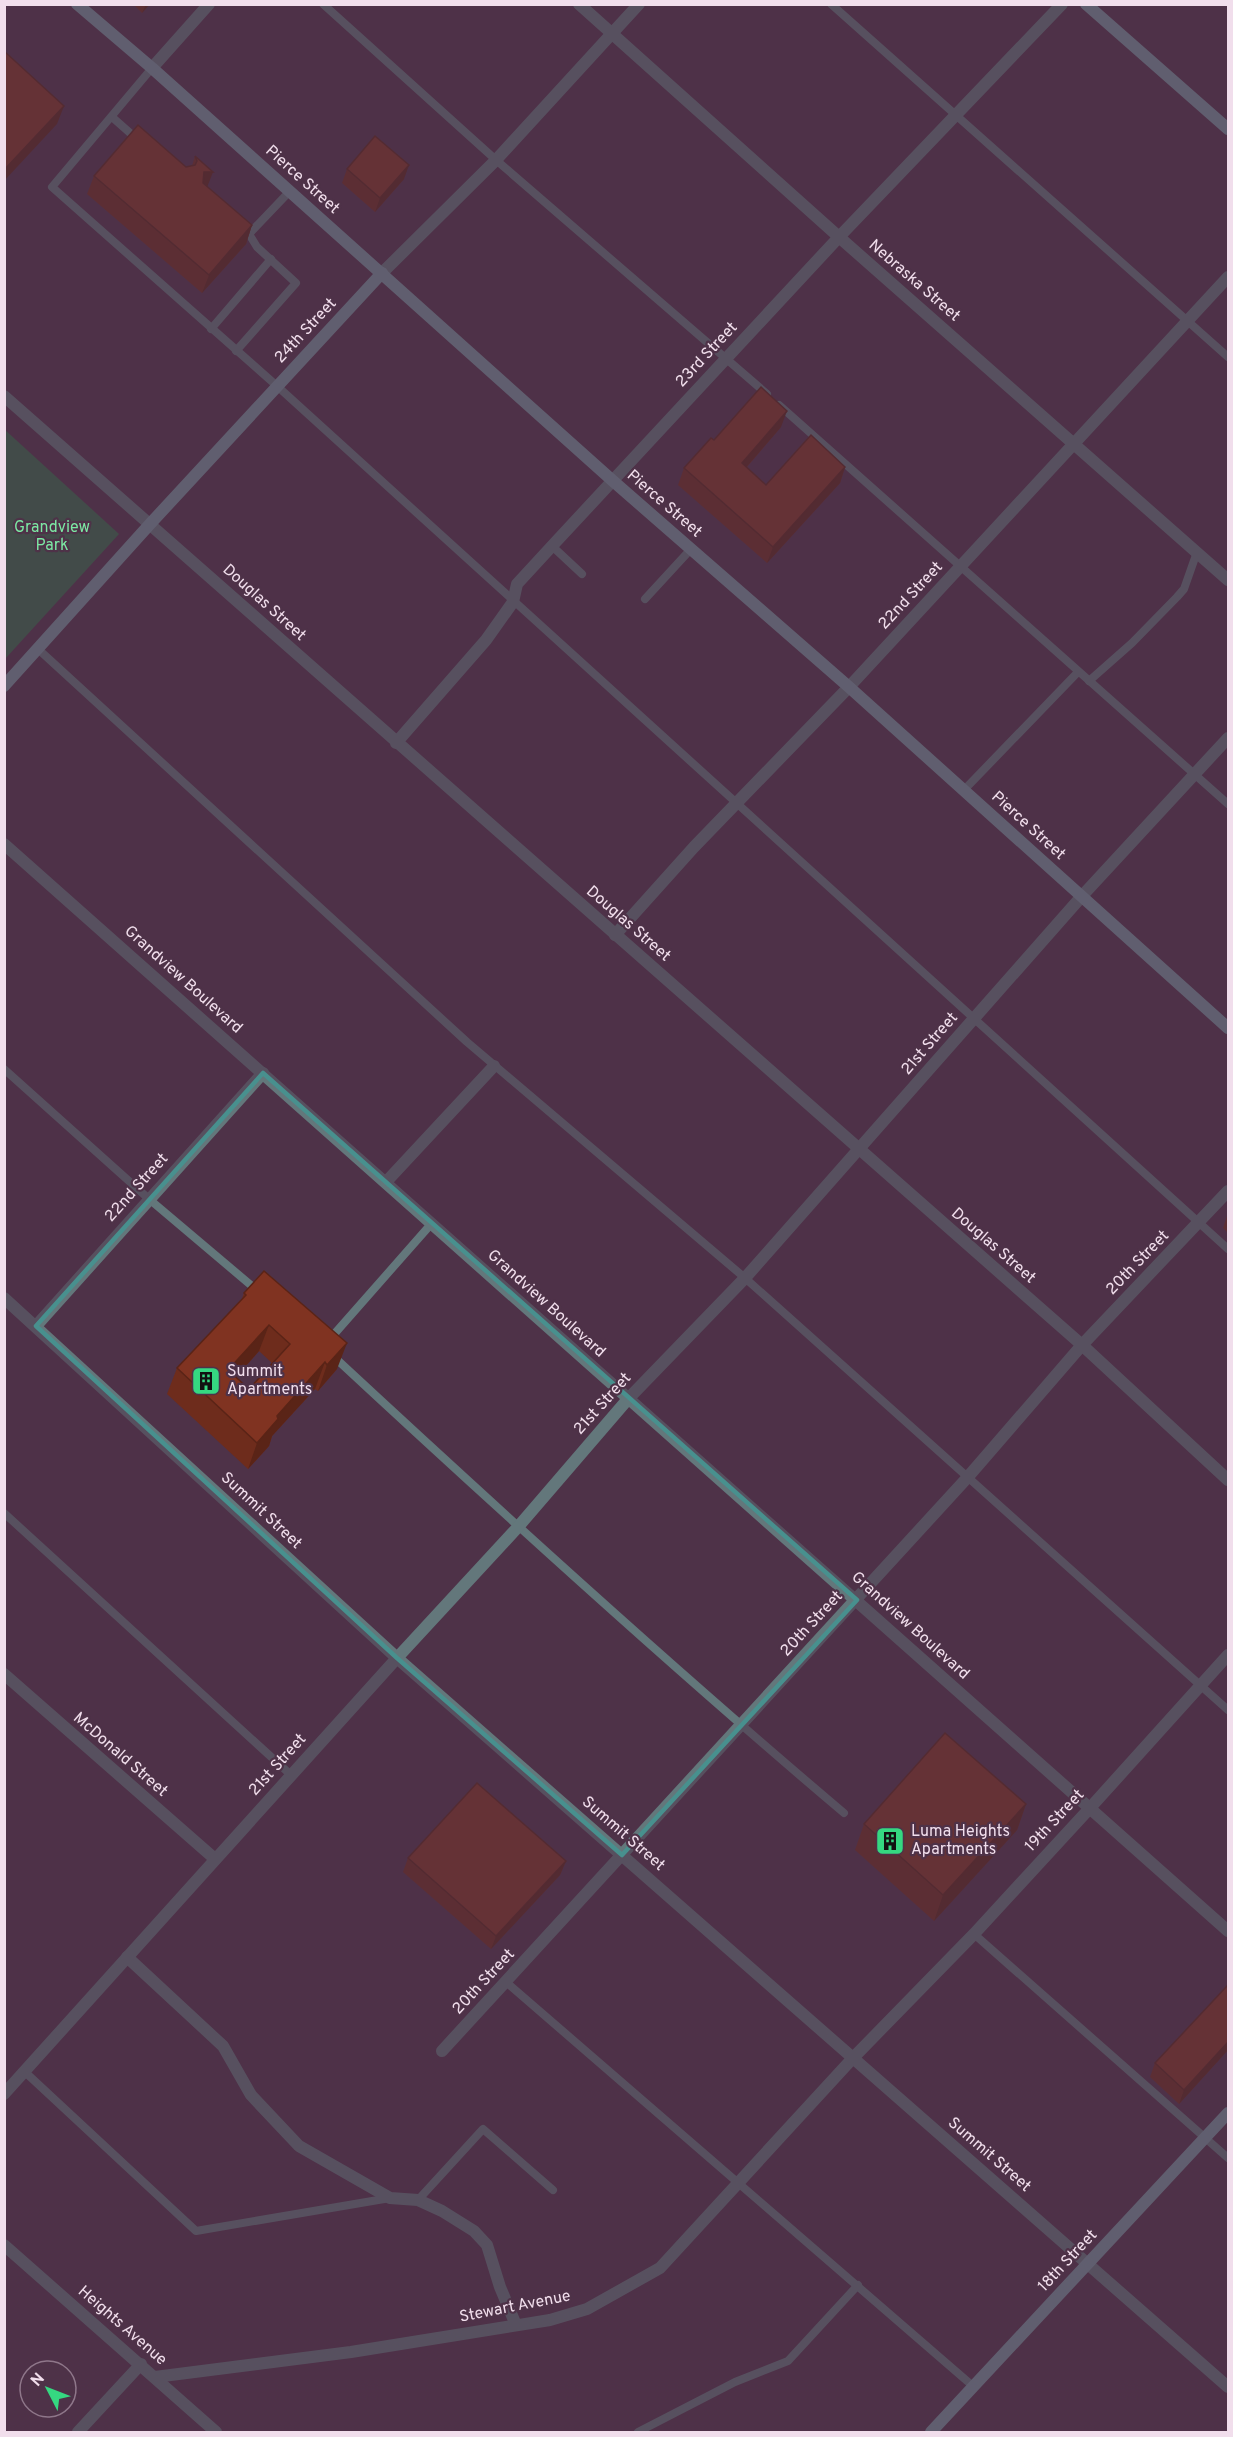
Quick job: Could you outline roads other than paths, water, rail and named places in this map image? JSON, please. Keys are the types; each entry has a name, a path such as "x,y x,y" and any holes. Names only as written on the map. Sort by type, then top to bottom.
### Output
{"main road":[{"name":"Pierce Street","path":"77,4 152,68 613,481 849,687 1228,1028"},
{"path":"1086,4 1228,129"},
{"name":"24th Street","path":"4,686 382,273"},
{"name":"18th Street","path":"931,2433 1228,2113"}],"street":[{"path":"152,68 209,4"},
{"name":"Nebraska Street","path":"579,4 1228,580"},
{"name":"24th Street","path":"382,273 496,160 639,4"},
{"name":"23rd Street","path":"396,743 486,640 513,602 517,584 839,237 1062,4"},
{"name":"22nd Street","path":"615,935 738,802 849,687 1228,277"},
{"name":"Douglas Street","path":"4,396 1082,1345 1228,1480"},
{"name":"21st Street","path":"4,2094 214,1859 518,1527 628,1399 745,1278 1082,896 1228,738"},
{"name":"Grandview Boulevard","path":"4,844 1228,1931"},
{"path":"386,1182 494,1066"},
{"name":"22nd Street","path":"36,1326 263,1073"},
{"name":"20th Street","path":"442,2050 967,1478 1082,1345 1228,1191"},
{"name":"Summit Street","path":"4,1298 397,1658 1228,2387"},
{"name":"19th Street","path":"852,2059 974,1934 1228,1655"},
{"name":"McDonald Street","path":"4,1674 214,1859"},
{"path":"127,1957 223,2046 251,2095 299,2146 390,2198 418,2200 442,2211 474,2231 487,2245 500,2287 516,2325"},
{"name":"Stewart Avenue","path":"155,2377 351,2352 550,2320 587,2309 660,2268 852,2059"},
{"name":"Heights Avenue","path":"4,2245 141,2364 216,2433"},
{"path":"78,2433 141,2364"}],"lane":[{"path":"323,4 496,160 726,358 1228,804"},
{"path":"831,4 1228,357"},
{"path":"152,68 52,187 277,386 513,602 738,802 1228,1249"},
{"path":"112,117 148,148"},
{"path":"249,234 290,191"},
{"path":"236,351 296,283 257,247 242,227"},
{"path":"211,329 270,259"},
{"path":"552,546 582,574"},
{"path":"645,599 691,549"},
{"path":"1089,681 1132,643 1184,589 1197,552"},
{"path":"38,649 494,1066 745,1278 1228,1710"},
{"path":"964,790 1078,672"},
{"path":"4,1069 149,1199 268,1300"},
{"path":"432,1224 323,1347 518,1527 844,1813"},
{"path":"4,1513 291,1775"},
{"path":"974,1934 1228,2158"},
{"path":"506,1982 740,2182 974,2387"},
{"path":"25,2072 196,2231 390,2198"},
{"path":"418,2200 483,2129 553,2190"},
{"path":"638,2433 735,2382 789,2361 858,2285"}],"place":[{"name":"Summit Apartments","path":"206,1381"},
{"name":"Luma Heights Apartments","path":"890,1841"}],"park label":[{"name":"Grandview Park","path":"52,537"}]}
